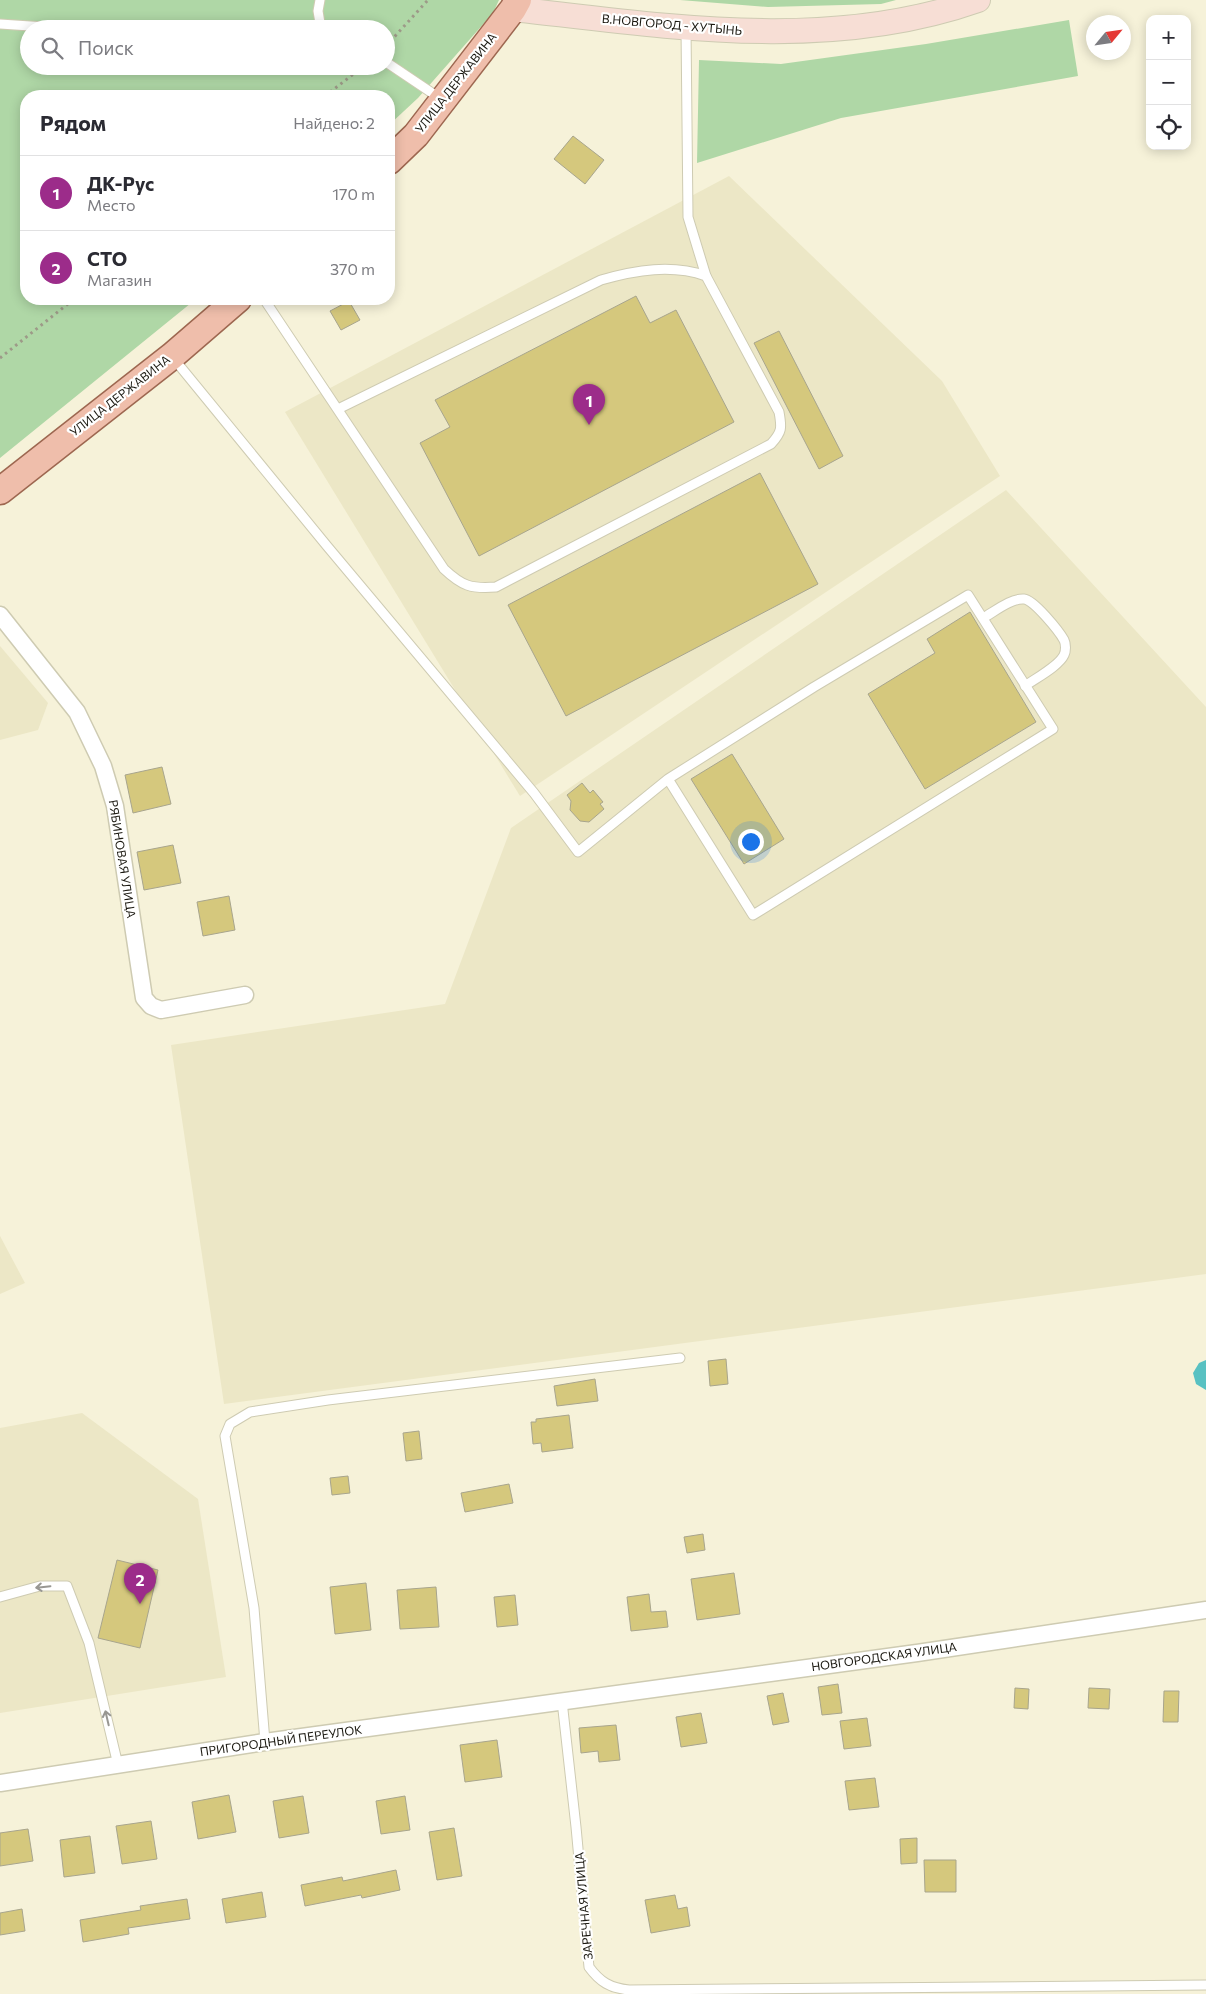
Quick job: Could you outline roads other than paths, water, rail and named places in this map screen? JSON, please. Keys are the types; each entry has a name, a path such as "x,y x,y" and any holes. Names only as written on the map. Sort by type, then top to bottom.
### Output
{"main road":[{"name":"УЛИЦА ДЕРЖАВИНА","path":"395,155 416,135 515,5"},
{"name":"УЛИЦА ДЕРЖАВИНА","path":"0,490 172,356 231,305"}],"street":[{"name":"В.НОВГОРОД - ХУТЫНЬ","path":"515,5 686,28 743,31 828,30 894,22 958,7 978,0"},
{"name":"РЯБИНОВАЯ УЛИЦА","path":"0,615 77,712 103,766 115,806 144,998 151,1006 161,1010 245,995"},
{"name":"НОВГОРОДСКАЯ УЛИЦА","path":"562,1701 918,1653 1206,1610"},
{"name":"ПРИГОРОДНЫЙ ПЕРЕУЛОК","path":"0,1783 265,1742 562,1701"}],"lane":[{"path":"320,0 318,11 320,20"},
{"path":"0,24 20,25"},
{"path":"268,305 444,569 458,582 478,588 496,587 771,444 780,434 779,412 706,276 688,217 686,28"},
{"path":"395,68 443,100"},
{"path":"338,409 601,280 622,274 650,270 679,269 706,276"},
{"path":"172,356 327,546 534,793 578,852 668,779 814,687 968,595 1052,730 753,915 668,779"},
{"path":"983,618 1015,600 1025,599 1034,603 1064,640 1066,649 1064,655 1058,662 1025,686"},
{"path":"265,1742 254,1608 225,1436 230,1424 250,1412 328,1400 680,1358"},
{"path":"0,1597 40,1586 67,1586 89,1642 118,1765"},
{"name":"ЗАРЕЧНАЯ УЛИЦА","path":"562,1701 589,1967 597,1978 613,1988 628,1990 1082,1990 1206,1985"}],"water":[{"path":"1206,1360 1206,1390 1196,1384 1193,1373 1199,1363"}],"place":[{"name":"ДК-Рус","path":"589,425"},
{"name":"СТО","path":"140,1604"}]}
